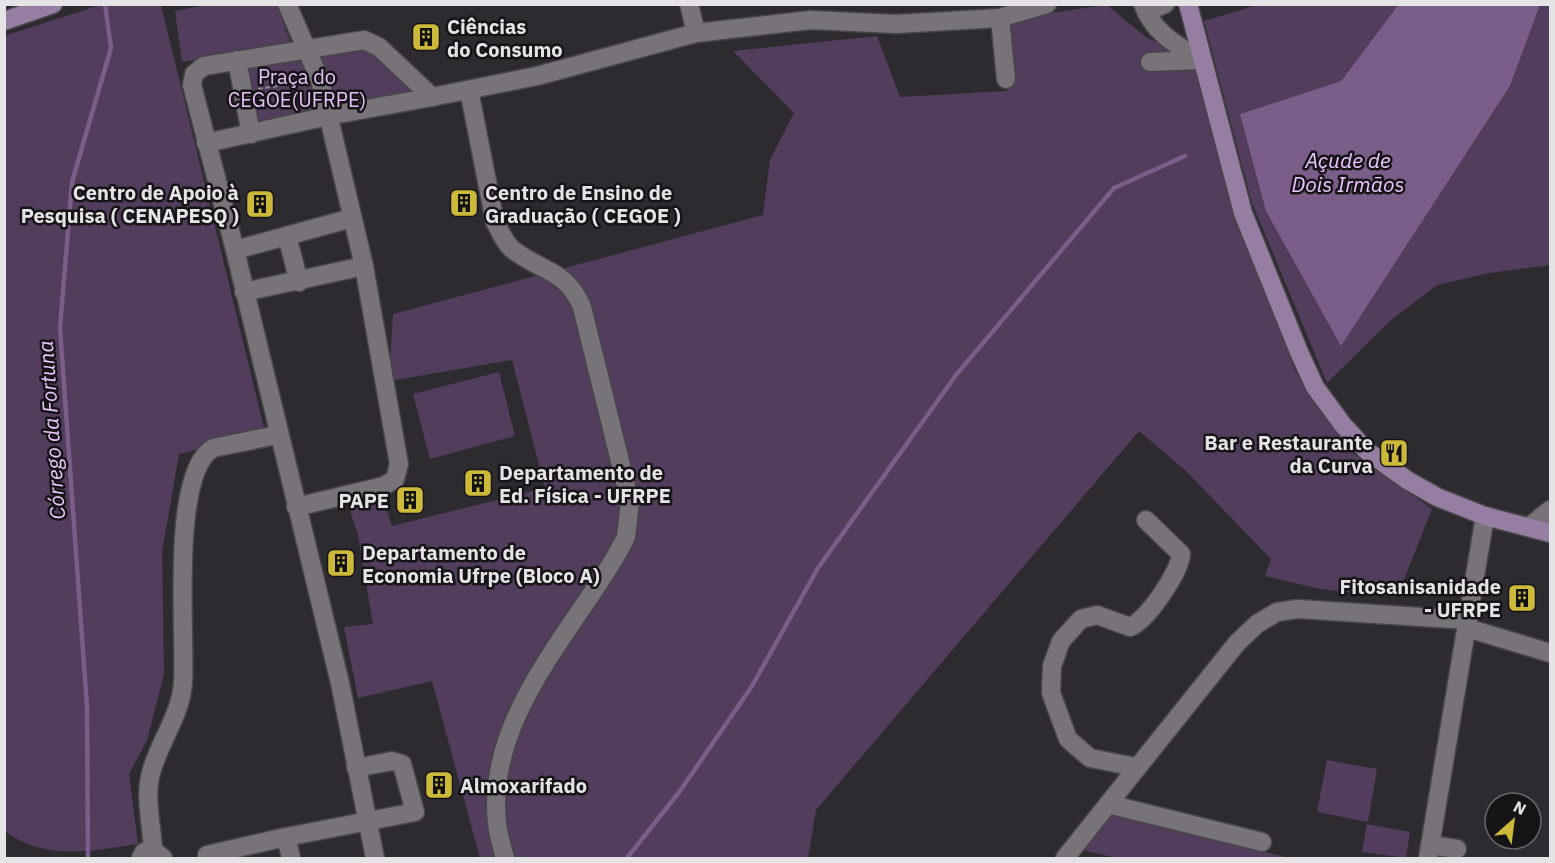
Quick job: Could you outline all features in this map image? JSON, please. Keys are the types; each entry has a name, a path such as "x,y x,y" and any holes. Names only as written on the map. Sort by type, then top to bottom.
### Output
{"main road":[{"path":"4,21 53,4"},
{"path":"1188,4 1243,213 1315,387 1344,425 1368,451 1407,480 1437,497 1485,516 1551,533"}],"street":[{"path":"286,4 320,80 364,266 388,392 398,472 390,483 384,486 296,507"},
{"path":"689,4 696,33"},
{"path":"206,143 328,116 537,76 696,33 811,20 896,24 1000,18 1047,4"},
{"path":"1143,4 1151,23 1161,34 1201,60"},
{"path":"1150,4 1158,7 1165,4"},
{"path":"1000,18 1006,79"},
{"path":"375,858 340,682 277,435 235,250 192,85 194,74 204,66 358,40 370,42 432,97"},
{"path":"237,60 251,134"},
{"path":"1149,62 1201,60"},
{"path":"469,90 495,222 502,237 512,249 557,273 576,294 582,307 630,502 626,537 538,676 507,741 498,778 497,822 505,858"},
{"path":"235,250 352,218"},
{"path":"287,236 299,282"},
{"path":"244,292 299,282 364,266"},
{"path":"147,855 150,778 174,722 183,683 181,602 189,496 195,470 205,454 213,448 277,435"},
{"path":"1529,527 1551,510"},
{"path":"1457,849 1429,852 1485,516"},
{"path":"1136,767 1090,758 1068,739 1051,693 1052,666 1060,641 1081,619 1097,615 1130,627 1136,625 1161,597 1168,580 1178,566 1181,554 1146,520"},
{"path":"1065,858 1237,643 1257,624 1277,612 1298,609 1467,624 1551,653"},
{"path":"207,855 286,837 414,814 416,807 402,764 392,761 356,768"},
{"path":"1107,804 1262,842"},
{"path":"286,837 291,858"}],"path":[{"path":"243,91 320,80"}],"green space":[{"path":"100,5 161,5 265,432 179,454 162,552 164,674 147,740 129,774 138,844 87,851 69,851 36,847 5,831 4,36"},
{"path":"206,5 277,5 291,44 182,62 175,11"},
{"path":"1107,5 1147,38 1201,60 1239,200 1295,371 1354,454 1432,509 1397,597 1320,589 1265,576 1271,559 1186,471 1139,431 816,810 808,858 480,858 432,681 358,698 344,627 373,624 358,535 349,508 383,499 392,526 545,488 512,360 389,381 393,314 763,215 770,160 794,113 733,51 877,36 900,97 1007,91 1014,72 1008,19"},
{"path":"1257,5 1398,5 1341,81 1240,114 1341,345 1510,86 1540,5 1550,5 1550,265 1489,273 1437,285 1390,321 1327,383 1252,203 1204,21"},
{"name":"Praça do CEGOE(UFRPE)","path":"372,39 431,98 252,131 239,61"},
{"path":"499,372 515,436 430,459 413,394"},
{"path":"1327,760 1377,769 1368,822 1317,812"},
{"path":"1107,813 1285,858 1118,858 1081,850"},
{"path":"1367,824 1410,832 1406,858 1362,852"}],"water":[{"name":"Açude de Dois Irmãos","path":"1398,5 1540,5 1510,86 1341,346 1266,211 1240,114 1341,81"}],"waterway":[{"name":"Córrego da Fortuna","path":"88,858 87,707 60,328 72,182 111,48 105,4"},
{"path":"627,858 680,791 752,686 818,568 956,375 1114,188 1185,156"}],"place":[{"name":"Ciências do Consumo","path":"426,37"},
{"name":"Centro de Ensino de Graduação ( CEGOE )","path":"464,203"},
{"name":"Centro de Apoio à Pesquisa ( CENAPESQ )","path":"260,204"},
{"name":"Bar e Restaurante da Curva","path":"1394,453"},
{"name":"Departamento de Ed. Física - UFRPE","path":"478,483"},
{"name":"PAPE","path":"410,500"},
{"name":"Departamento de Economia Ufrpe (Bloco A)","path":"341,563"},
{"name":"Fitosanisanidade - UFRPE","path":"1522,598"},
{"name":"Almoxarifado","path":"439,785"}]}
